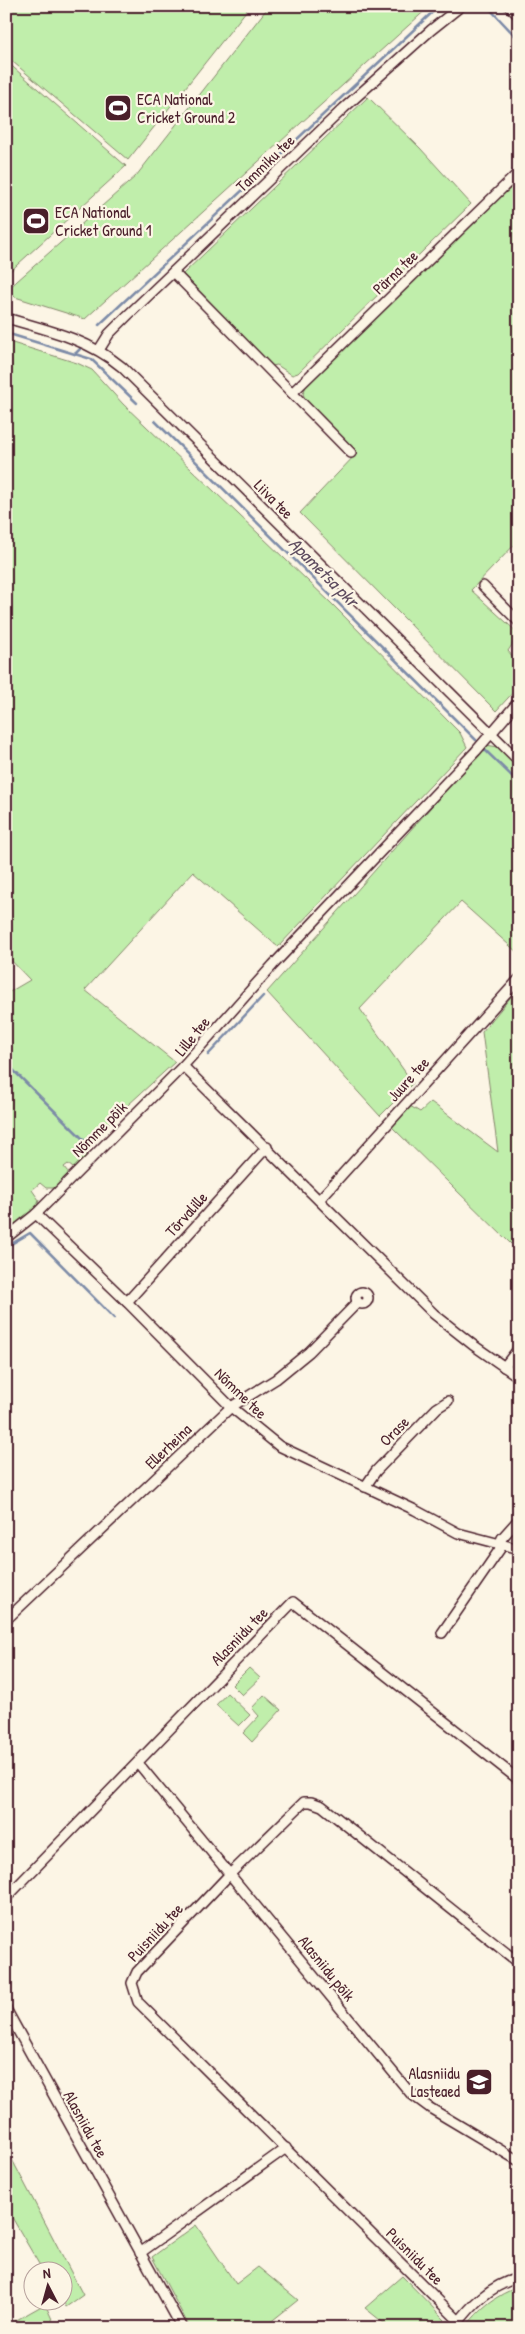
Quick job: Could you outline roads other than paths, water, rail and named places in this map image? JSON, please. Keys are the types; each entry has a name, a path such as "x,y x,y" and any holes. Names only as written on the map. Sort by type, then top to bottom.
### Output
{"street":[{"name":"Tammiku tee","path":"99,350 115,328 344,108 431,30 461,6"},
{"path":"509,6 519,16"},
{"name":"Pärna tee","path":"292,393 519,172"},
{"path":"173,272 351,453"},
{"name":"Liiva tee","path":"6,318 75,338 99,350 122,367 519,761"},
{"path":"483,586 519,622"},
{"name":"Lille tee","path":"519,701 476,751 273,965 183,1066 434,1314 519,1377"},
{"name":"Juure tee","path":"319,1200 519,979"},
{"name":"Nõmme põik","path":"36,1214 183,1066"},
{"name":"Tõrvalille","path":"127,1302 267,1147"},
{"path":"6,1238 36,1214"},
{"name":"Nõmme tee","path":"36,1214 231,1407 279,1446 415,1510 458,1533 500,1546 519,1549"},
{"name":"Ellerheina","path":"6,1620 231,1407 276,1379 309,1352 358,1302"},
{"path":"504,1367 519,1348"},
{"name":"Orase","path":"366,1487 376,1471 437,1408 448,1401"},
{"path":"442,1633 500,1546 502,1538 519,1519"},
{"name":"Alasniidu tee","path":"6,1898 293,1602 519,1780"},
{"name":"Alasniidu põik","path":"138,1763 410,2094 519,2161"},
{"name":"Puisniidu tee","path":"456,2324 286,2148 138,2002 133,1992 132,1983 137,1972 230,1874 304,1802 311,1802 322,1806 519,1963"},
{"name":"Alasniidu tee","path":"6,2009 182,2328"},
{"path":"140,2253 286,2148"},
{"path":"456,2324 482,2296 502,2284 519,2278"}],"waterway":[{"path":"99,325 439,6"},
{"path":"488,7 519,40"},
{"name":"Apametsa pkr","path":"6,333 91,359 137,403"},
{"name":"Apametsa pkr","path":"75,354 80,349"},
{"name":"Apametsa pkr","path":"155,421 476,740"},
{"path":"485,750 519,783"},
{"path":"208,1055 263,996"},
{"path":"6,1063 88,1144"},
{"path":"6,1247 30,1233 114,1318"}],"place":[{"name":"ECA National Cricket Ground 2","path":"118,108"},
{"name":"ECA National Cricket Ground 1","path":"36,221"},
{"name":"Alasniidu Lasteaed","path":"479,2082"}]}
